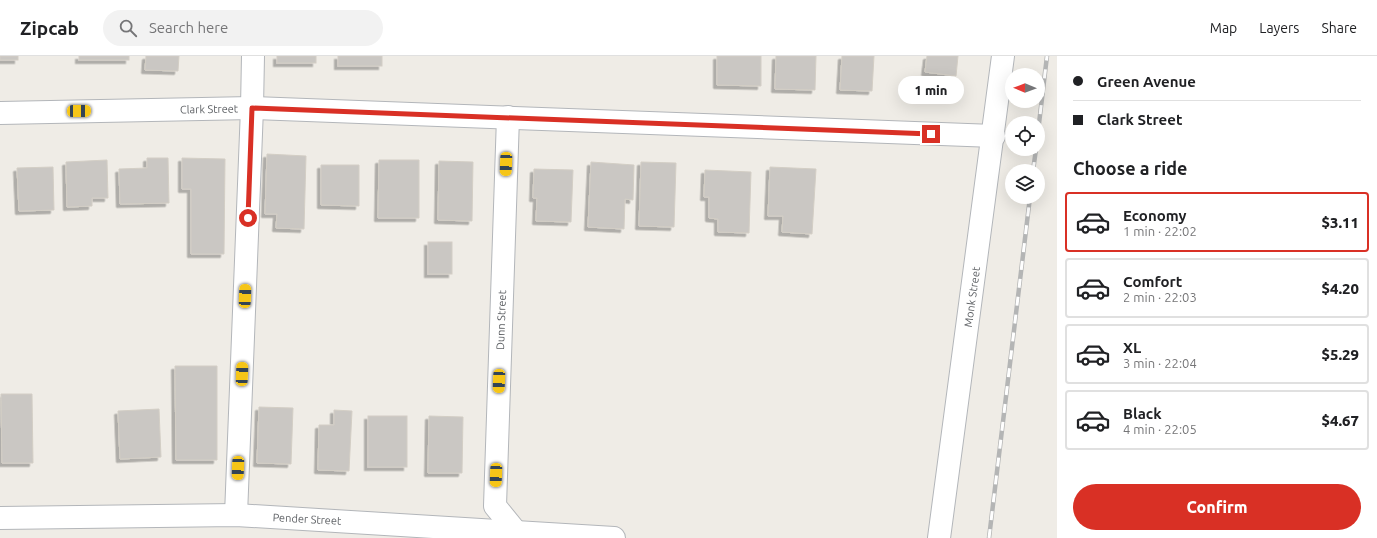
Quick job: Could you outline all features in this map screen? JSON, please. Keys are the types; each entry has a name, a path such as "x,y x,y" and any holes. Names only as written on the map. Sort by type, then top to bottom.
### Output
{"street":[{"path":"236,515 253,56"},
{"name":"Monk Street","path":"939,538 994,136 1003,56"},
{"name":"Clark Street","path":"0,113 252,108 994,136"},
{"name":"Dunn Street","path":"508,117 495,506 518,535"},
{"name":"Pender Street","path":"0,518 236,515 518,535 614,538"}],"building":[{"path":"0,56 18,56 18,60 0,60"},
{"path":"79,56 129,56 129,60 79,60"},
{"path":"146,56 179,56 178,71 145,70"},
{"path":"277,56 316,56 316,63 277,63"},
{"path":"338,56 382,56 382,66 338,66"},
{"path":"717,56 761,56 761,86 717,85"},
{"path":"776,56 816,56 815,90 775,89"},
{"path":"842,56 874,56 872,91 840,90"},
{"path":"927,56 958,56 956,76 925,72"},
{"path":"267,154 306,156 304,229 276,228 277,214 265,214"},
{"path":"147,158 168,158 169,203 120,204 119,169 147,168"},
{"path":"182,158 225,159 224,254 191,254 191,189 182,189"},
{"path":"107,160 108,198 92,198 92,206 67,207 66,162"},
{"path":"379,160 419,160 419,218 378,218"},
{"path":"439,161 473,162 472,221 438,220"},
{"path":"591,162 634,165 633,200 625,199 624,229 588,227"},
{"path":"641,162 676,163 674,227 639,226"},
{"path":"321,165 359,165 359,206 321,205"},
{"path":"53,167 54,210 19,211 17,168"},
{"path":"770,167 816,169 812,234 782,232 783,216 768,216"},
{"path":"534,169 573,170 571,222 536,221 537,198 533,198"},
{"path":"705,170 751,172 749,233 718,232 718,219 709,218 709,197 704,197"},
{"path":"428,242 452,242 452,274 428,274"},
{"path":"175,366 217,366 217,460 176,460"},
{"path":"1,394 32,394 33,463 2,463"},
{"path":"259,407 293,408 291,464 257,463"},
{"path":"159,409 161,457 120,459 118,411"},
{"path":"334,410 352,411 349,471 318,470 319,425 334,425"},
{"path":"368,416 407,416 407,467 368,467"},
{"path":"429,416 463,417 462,473 428,473"}],"railway":[{"path":"1040,116 1047,56"},
{"path":"1034,164 1035,156"},
{"path":"989,538 1029,204"}],"route":[{"path":"248,218 252,108 931,134"}]}
